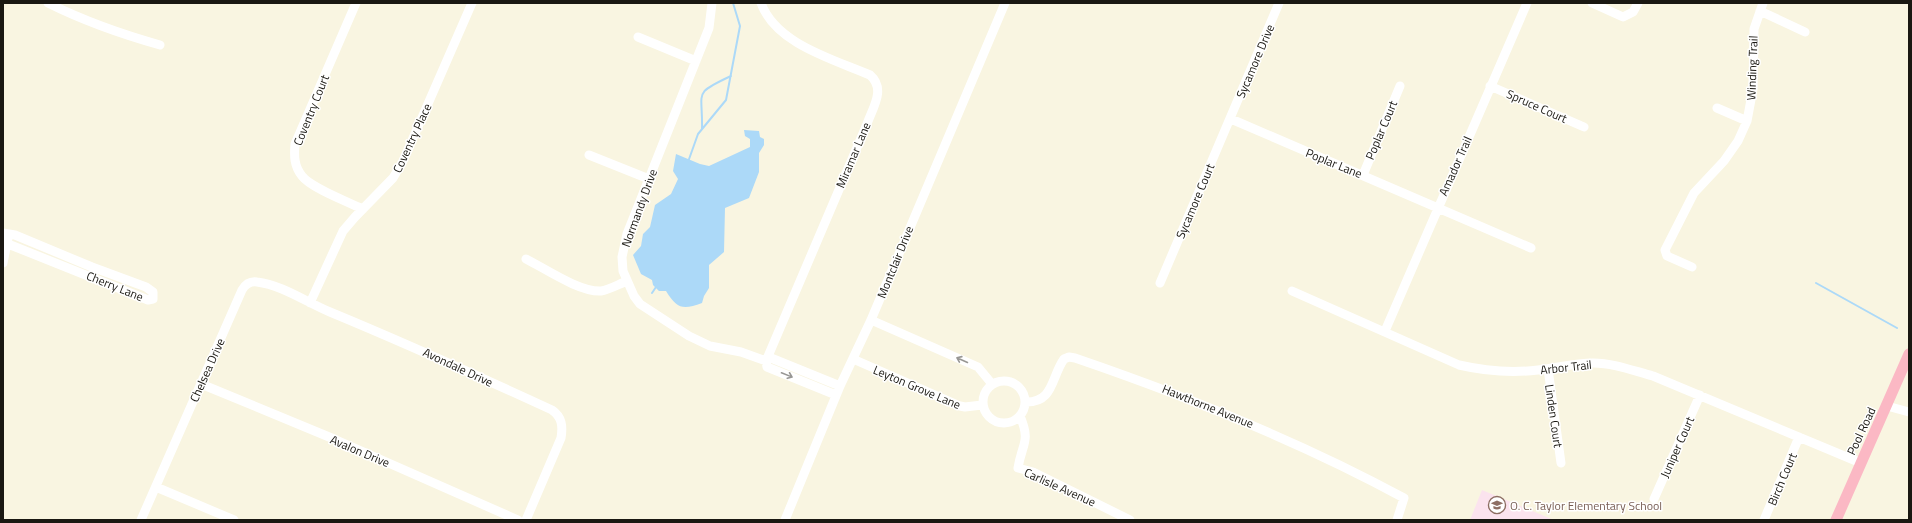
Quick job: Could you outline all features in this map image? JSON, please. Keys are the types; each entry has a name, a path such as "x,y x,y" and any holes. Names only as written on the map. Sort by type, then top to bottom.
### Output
{"main road":[{"name":"Pool Road","path":"1836,520 1909,354"}],"street":[{"path":"48,3 74,16 123,35 160,45"},
{"name":"Coventry Court","path":"356,3 295,144 294,158 302,178 318,188 363,209"},
{"name":"Coventry Place","path":"310,303 343,231 393,178 403,161 472,3"},
{"name":"Normandy Drive","path":"712,3 709,28 623,245 623,264 627,281 634,296 640,304 689,336 710,346 768,359 767,367 838,391"},
{"name":"Miramar Lane","path":"761,3 770,21 787,37 870,75 876,80 879,89 867,124 768,359"},
{"name":"Montclair Drive","path":"785,520 838,391 871,320 1005,3"},
{"name":"Sycamore Drive","path":"1231,119 1279,3"},
{"name":"Amador Trail","path":"1385,331 1437,207 1527,3"},
{"path":"1592,3 1623,17 1633,12 1638,3"},
{"path":"1762,7 1805,32"},
{"name":"Winding Trail","path":"1692,267 1666,254 1674,232 1694,193 1724,161 1738,141 1747,120 1753,89 1754,29 1762,7"},
{"path":"638,37 696,61"},
{"name":"Poplar Court","path":"1363,175 1400,86"},
{"name":"Spruce Court","path":"1490,86 1584,127"},
{"path":"1717,108 1747,120"},
{"name":"Poplar Lane","path":"1231,119 1531,248"},
{"name":"Sycamore Court","path":"1160,283 1231,119"},
{"path":"589,155 649,179"},
{"name":"Cherry Lane","path":"15,235 146,287 153,292 153,299 148,300 19,248 6,237 15,235"},
{"path":"3,263 6,237"},
{"path":"19,248 23,238"},
{"path":"526,259 570,282 593,291 602,290 627,281"},
{"name":"Chelsea Drive","path":"141,520 245,286 252,282 263,283 276,287 310,303"},
{"name":"Arbor Trail","path":"1292,291 1459,365 1475,369 1494,371 1548,369 1592,363 1607,364 1653,376 1861,463"},
{"name":"Avondale Drive","path":"310,303 411,345 552,410 557,414 562,429 552,461 526,520"},
{"path":"871,320 978,368 992,384"},
{"name":"Hawthorne Avenue","path":"1025,402 1035,403 1041,400 1049,390 1064,359 1069,357 1075,358 1195,400 1277,435 1368,478 1404,498 1397,520"},
{"name":"Leyton Grove Lane","path":"853,359 960,406 982,405"},
{"name":"Linden Court","path":"1548,369 1561,463"},
{"path":"1005,380 1014,383 1023,393 1025,402 1020,416 1008,423 994,421 989,417 982,405 984,393 992,384 1005,380"},
{"name":"Avalon Drive","path":"201,384 334,439 518,520"},
{"name":"Juniper Court","path":"1654,499 1700,396"},
{"path":"1887,406 1909,412"},
{"name":"Carlisle Avenue","path":"1020,416 1026,435 1020,454 1018,468 1033,472 1130,520"},
{"name":"Birch Court","path":"1764,520 1799,437"},
{"path":"156,487 234,520"}],"shaded area":[{"name":"O. C. Taylor Elementary School","path":"1482,490 1554,520 1470,520"}],"water":[{"path":"744,130 759,131 760,137 764,139 764,145 759,153 759,172 749,198 725,208 724,252 709,265 709,288 702,303 690,307 677,305 666,291 659,291 653,285 652,280 641,274 633,255 641,246 643,234 650,227 655,205 671,194 678,179 673,171 676,154 709,166 750,147 750,139 745,136"}],"waterway":[{"path":"688,162 698,134 726,100 740,26 733,3"},
{"path":"702,129 702,95 710,87 731,76"},
{"path":"1816,283 1897,328"},
{"path":"652,293 656,287"}],"place":[{"name":"O. C. Taylor Elementary School","path":"1497,505"}]}
